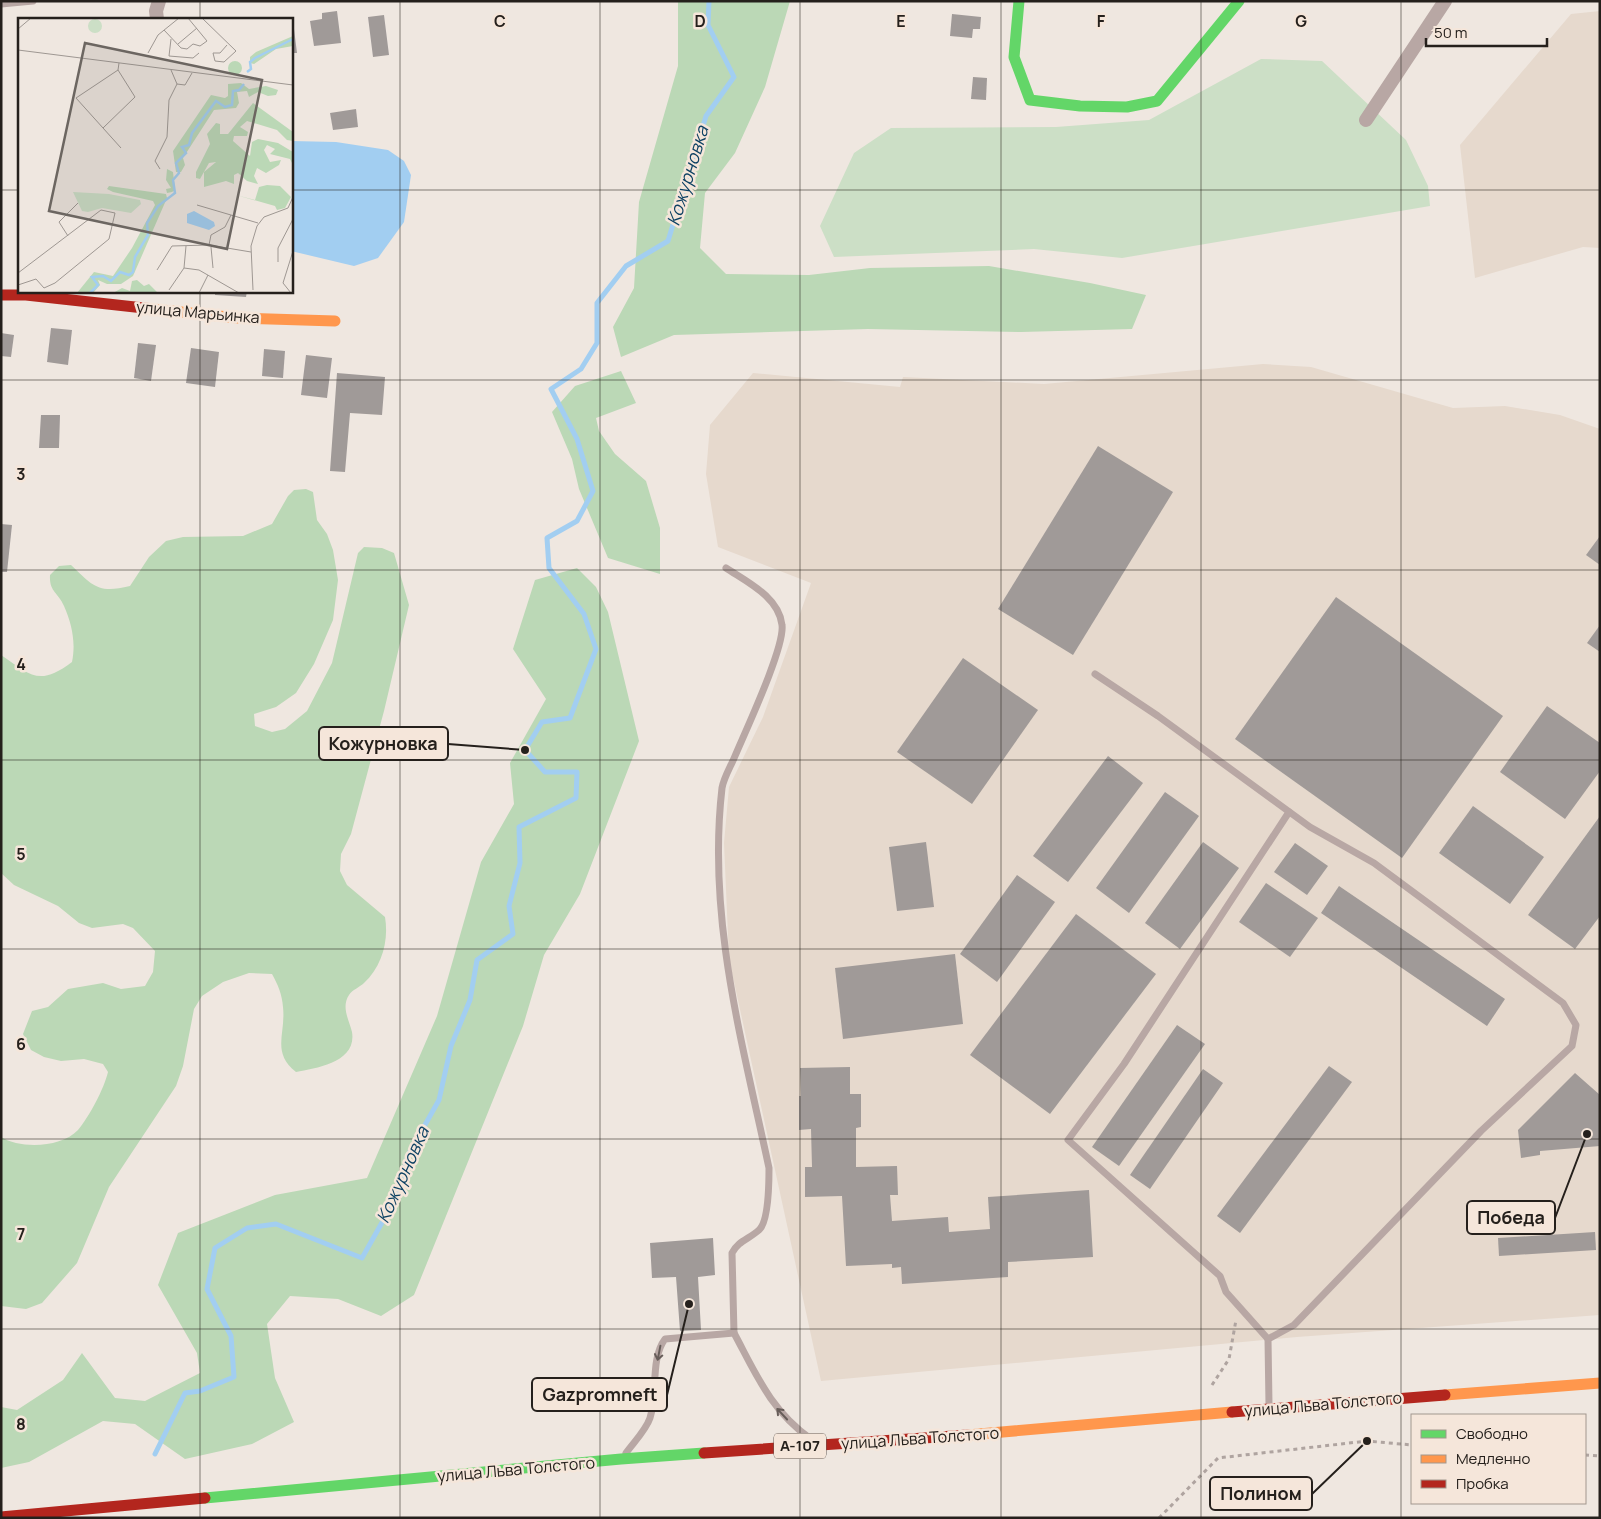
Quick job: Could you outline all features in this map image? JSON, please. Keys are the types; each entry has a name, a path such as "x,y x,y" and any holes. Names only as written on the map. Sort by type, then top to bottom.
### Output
{"main road":[{"path":"1019,1 1014,57 1030,100 1080,106 1127,107 1157,101 1239,1"},
{"name":"улица Марьинка","path":"1,295 26,293 238,318 335,320"},
{"name":"улица Льва Толстого","path":"1,1517 621,1459 1003,1433 1270,1408 1600,1383"}],"street":[{"path":"157,18 156,11 159,1"},
{"path":"1366,120 1445,1"}],"lane":[{"path":"1,4 33,1"},
{"path":"726,568 768,598 778,611 783,627 777,652 723,785 718,853 719,909 725,960 769,1168 765,1219 760,1229 736,1246 732,1253 734,1333 778,1410 796,1429 820,1445"},
{"path":"1095,674 1158,716 1310,828 1374,863 1563,1003 1576,1025 1572,1046 1481,1131 1294,1325 1268,1339"},
{"path":"1270,1408 1268,1339 1226,1292 1220,1276 1068,1140 1124,1064 1289,812"},
{"path":"621,1459 650,1419 655,1398 658,1348 665,1339 734,1333"}],"path":[{"path":"1212,1386 1230,1359 1239,1306"},
{"path":"1159,1518 1218,1458 1367,1441 1411,1445"},
{"path":"1586,1455 1600,1456"}],"shaded area":[{"path":"1600,11 1600,248 1583,247 1475,278 1460,145 1571,14"},
{"path":"1263,364 1311,367 1453,408 1505,406 1560,415 1600,429 1600,1315 1297,1337 821,1381 729,959 724,843 729,787 763,717 811,583 718,547 706,474 710,425 753,373 900,387 903,377 1044,384"}],"green space":[{"path":"678,1 790,1 765,87 735,153 705,193 700,248 726,274 809,275 870,268 989,266 1090,283 1146,295 1132,329 1021,332 868,329 674,335 621,357 613,327 634,288 639,202 678,66"},
{"path":"1261,59 1322,61 1406,140 1428,186 1430,206 1122,258 1034,249 834,257 820,226 854,153 891,128 1056,127 1149,120"},
{"path":"621,371 636,403 596,418 599,431 615,454 646,481 660,528 660,574 608,558 579,489 572,459 552,412 575,386"},
{"path":"306,489 313,492 317,520 327,534 333,550 338,580 333,620 314,664 296,693 276,707 254,714 255,726 272,732 285,729 307,711 332,663 358,553 364,547 382,548 394,553 409,605 384,711 351,834 341,854 340,871 347,885 385,917 386,926 385,944 380,961 364,983 350,993 347,1000 346,1009 352,1032 352,1042 342,1057 334,1062 296,1072 288,1065 282,1050 282,1002 272,974 249,973 223,982 202,996 194,1009 183,1066 176,1086 109,1187 77,1263 42,1303 26,1309 1,1306 1,1137 19,1144 40,1145 71,1136 78,1130 91,1110 100,1094 108,1072 103,1064 84,1059 61,1061 44,1057 31,1050 23,1034 32,1011 48,1007 68,989 103,983 121,989 145,986 153,972 155,951 133,928 123,924 92,928 79,923 58,906 14,885 1,873 1,655 28,673 43,676 61,670 72,662 74,648 71,627 62,601 52,589 50,581 50,575 59,566 71,565 91,583 103,588 110,589 130,586 149,557 166,541 183,537 243,536 272,524 288,496 294,490"},
{"path":"577,568 596,587 608,612 639,741 580,894 544,955 523,1026 414,1295 381,1316 338,1299 290,1296 267,1324 275,1378 294,1422 252,1444 185,1459 135,1424 103,1421 29,1462 1,1468 1,1407 17,1410 63,1380 82,1353 115,1398 145,1401 200,1373 197,1353 158,1285 178,1233 275,1195 367,1178 437,1016 481,862 514,804 510,763 546,699 513,649 535,580"}],"water":[{"path":"292,141 336,142 388,150 404,161 411,175 404,222 378,258 354,266 292,251"}],"building":[{"path":"337,11 341,43 314,46 310,21 322,19 322,13"},
{"path":"952,14 981,17 980,29 973,29 972,38 950,36"},
{"path":"384,15 389,55 373,57 368,17"},
{"path":"292,29 294,29 297,53 292,53"},
{"path":"973,77 987,78 986,100 971,99"},
{"path":"356,109 358,127 333,130 330,113"},
{"path":"215,292 247,292 246,297 215,295"},
{"path":"51,328 72,330 68,365 47,362"},
{"path":"1,333 14,335 11,357 1,356"},
{"path":"138,343 156,345 151,381 134,378"},
{"path":"191,348 219,352 215,387 186,383"},
{"path":"264,349 285,351 283,378 262,376"},
{"path":"306,355 332,358 327,398 301,395"},
{"path":"337,373 385,377 382,415 350,413 345,472 330,471"},
{"path":"41,415 60,415 59,448 39,448"},
{"path":"1098,446 1173,492 1073,655 998,609"},
{"path":"1,524 12,525 7,572 1,572"},
{"path":"1600,536 1600,565 1586,555"},
{"path":"1336,597 1503,716 1402,858 1235,739"},
{"path":"1600,625 1600,652 1587,643"},
{"path":"963,658 1038,710 972,804 897,752"},
{"path":"1547,706 1600,743 1600,771 1565,819 1500,772"},
{"path":"1108,756 1143,783 1068,882 1033,856"},
{"path":"1165,792 1199,816 1129,913 1096,888"},
{"path":"1473,806 1544,857 1510,904 1439,853"},
{"path":"1600,816 1600,916 1575,949 1528,915"},
{"path":"926,842 934,907 897,911 889,847"},
{"path":"1203,842 1239,868 1180,949 1145,923"},
{"path":"1295,843 1328,866 1307,895 1274,872"},
{"path":"1017,875 1055,902 997,982 960,954"},
{"path":"1266,883 1318,918 1290,957 1239,922"},
{"path":"1339,886 1505,999 1487,1026 1321,913"},
{"path":"1076,914 1156,974 1050,1114 970,1055"},
{"path":"955,954 963,1024 843,1039 835,968"},
{"path":"1177,1025 1205,1044 1119,1166 1092,1147"},
{"path":"1329,1066 1352,1082 1240,1233 1217,1216"},
{"path":"850,1067 850,1094 861,1094 861,1127 856,1128 856,1167 897,1166 898,1195 890,1195 892,1221 948,1217 949,1232 990,1229 988,1197 1089,1190 1093,1257 1008,1262 1008,1277 902,1284 901,1267 892,1268 892,1264 846,1266 842,1196 805,1197 805,1167 812,1167 811,1129 799,1130 799,1096 801,1096 800,1068"},
{"path":"1203,1069 1223,1083 1150,1189 1130,1175"},
{"path":"1575,1073 1600,1095 1600,1146 1540,1151 1540,1155 1521,1158 1518,1130"},
{"path":"1595,1232 1596,1250 1499,1256 1498,1238"},
{"path":"713,1238 715,1275 698,1277 701,1330 680,1331 676,1277 652,1278 650,1243"}],"waterway":[{"name":"Кожурновка","path":"155,1454 185,1393 200,1391 234,1377 231,1336 207,1289 215,1248 247,1228 276,1224 362,1258 397,1196 408,1155 439,1100 451,1046 470,1000 477,960 513,934 509,906 520,863 519,827 576,798 577,772 545,772 525,750 542,722 570,718 596,649 584,614 549,568 547,538 577,521 593,491 577,439 551,389 581,369 597,343 597,303 626,266 668,241 706,116 734,77 708,25 709,1"}],"traffic: fast":[{"path":"1019,1 1014,57 1030,100 1080,106 1127,107 1157,101 1239,1"},
{"path":"205,1498 704,1453"}],"traffic: slow":[{"path":"153,309 238,318 335,321"},
{"path":"1445,1395 1600,1383"},
{"path":"968,1435 1232,1412"}],"traffic: jam":[{"path":"1,295 26,295 153,309"},
{"path":"1232,1412 1445,1395"},
{"path":"704,1453 968,1435"},
{"path":"1,1517 205,1498"}],"place":[{"name":"Кожурновка","path":"525,750"},
{"name":"Победа","path":"1587,1134"},
{"name":"Gazpromneft","path":"689,1304"},
{"name":"Полином","path":"1367,1441"}]}
